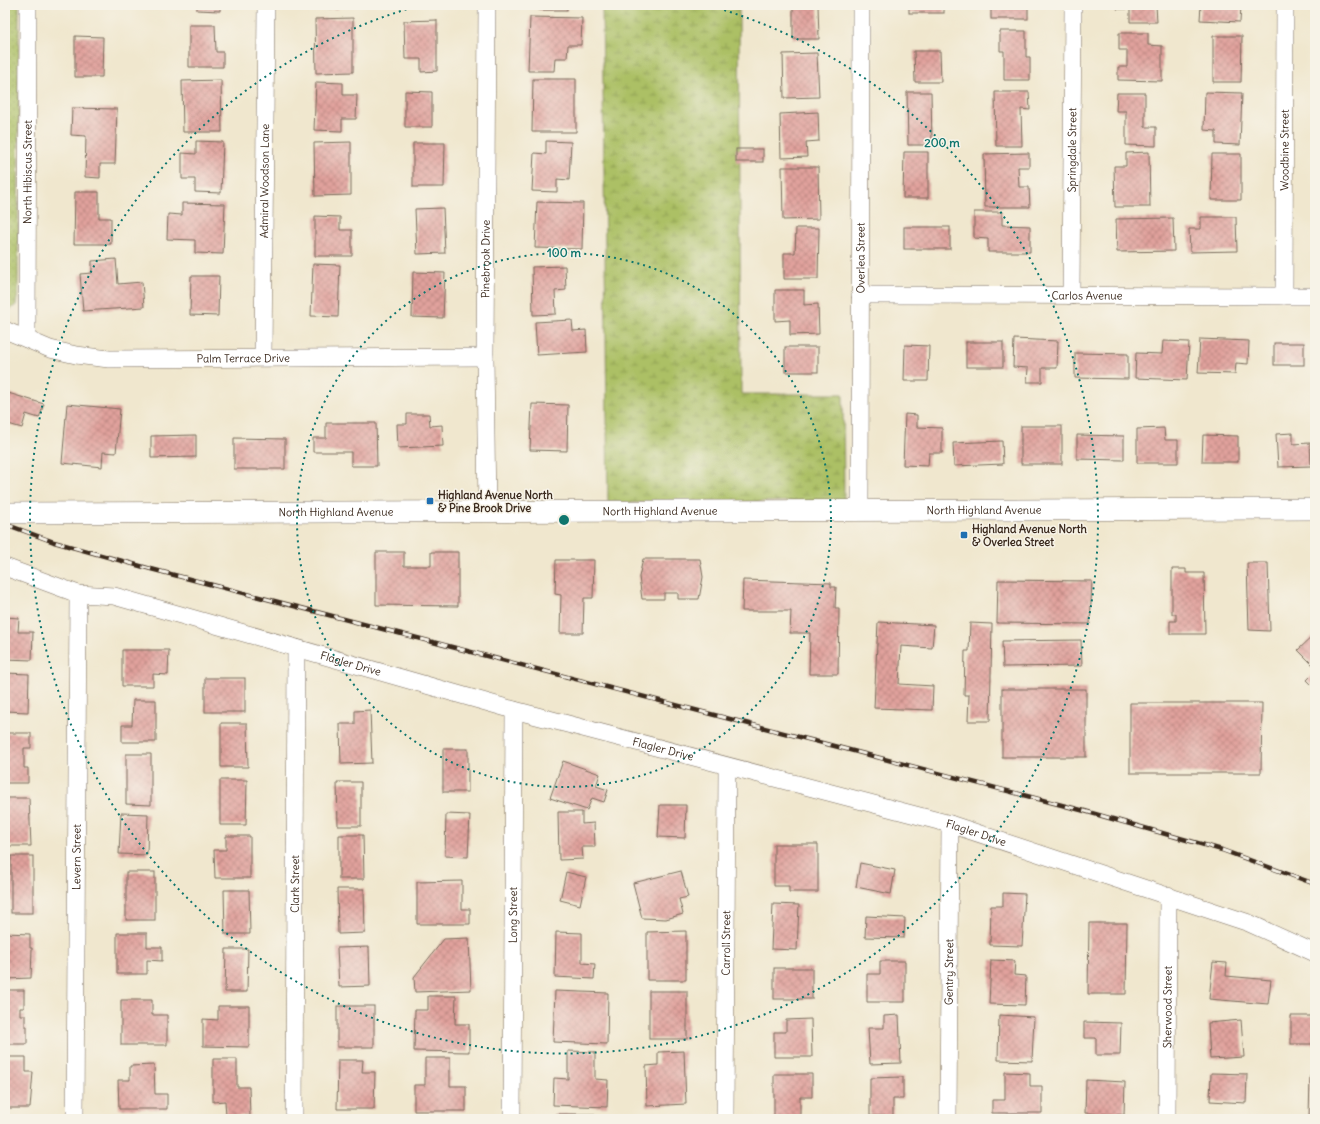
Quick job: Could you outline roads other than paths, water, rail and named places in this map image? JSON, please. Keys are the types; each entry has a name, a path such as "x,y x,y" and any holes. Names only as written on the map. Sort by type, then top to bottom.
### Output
{"street":[{"name":"North Hibiscus Street","path":"27,340 28,5"},
{"name":"Admiral Woodson Lane","path":"264,357 266,5"},
{"name":"Pinebrook Drive","path":"487,5 485,357 487,512"},
{"name":"Overlea Street","path":"860,510 861,5"},
{"name":"Springdale Street","path":"1071,296 1073,5"},
{"name":"Woodbine Street","path":"1284,296 1285,5"},
{"name":"Carlos Avenue","path":"860,295 1315,296"},
{"name":"Palm Terrace Drive","path":"5,330 50,349 76,356 109,359 485,357"},
{"name":"North Highland Avenue","path":"5,513 1315,509"},
{"name":"Flagler Drive","path":"5,566 78,594 114,596 514,710 950,824 1249,922 1315,953"},
{"name":"Levern Street","path":"75,1119 78,594"},
{"name":"Clark Street","path":"294,1119 296,648"},
{"name":"Long Street","path":"512,1119 514,710"},
{"name":"Carroll Street","path":"725,1119 727,766"},
{"name":"Gentry Street","path":"948,1119 950,824"},
{"name":"Sherwood Street","path":"1167,1119 1168,896"}],"railway":[{"path":"5,524 54,542 151,569 1081,810 1222,850 1315,884"}],"place":[{"name":"Highland Avenue North & Pine Brook Drive","path":"430,501"},
{"name":"Highland Avenue North & Overlea Street","path":"964,535"}]}
